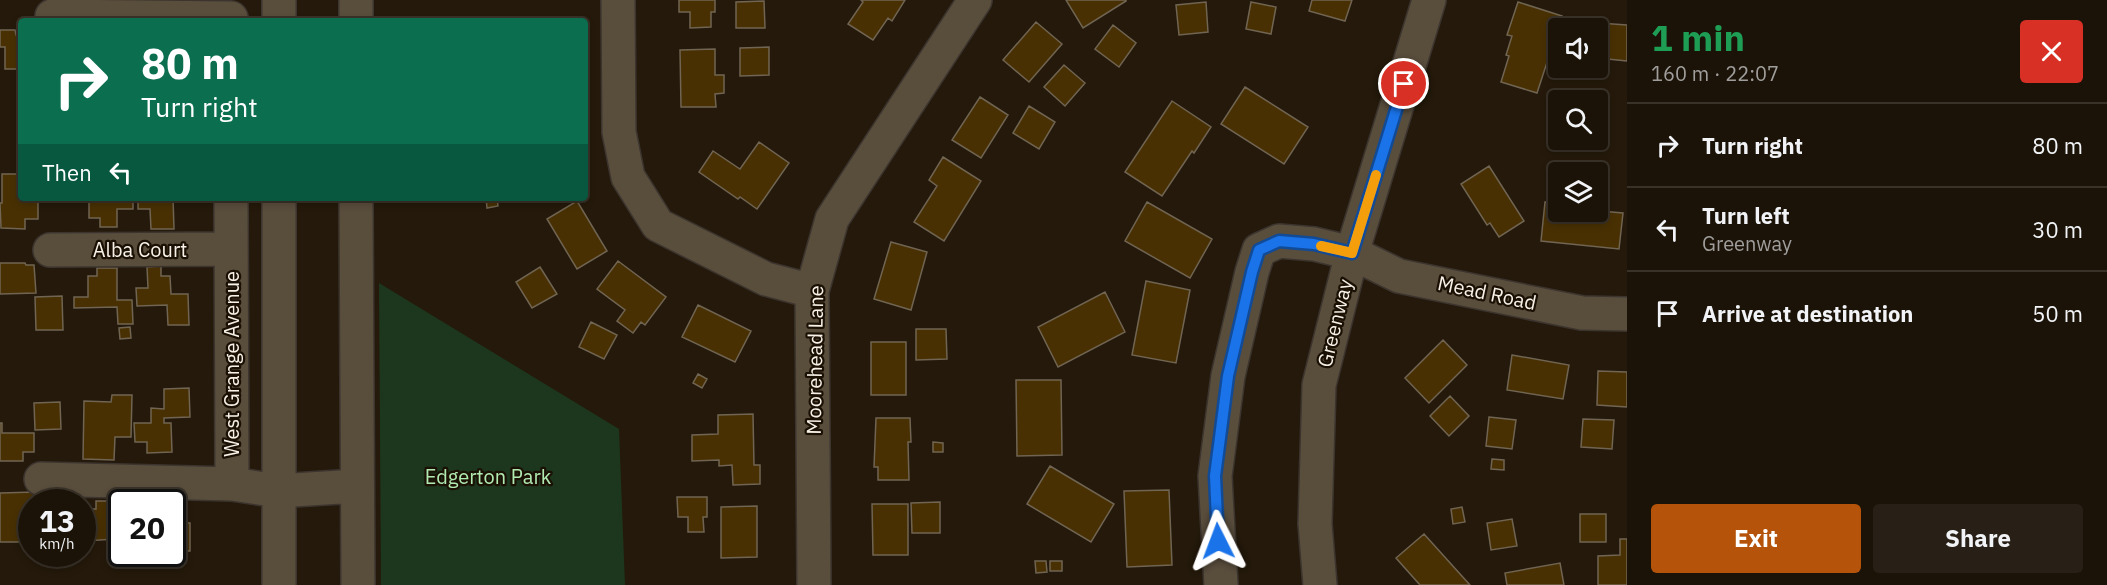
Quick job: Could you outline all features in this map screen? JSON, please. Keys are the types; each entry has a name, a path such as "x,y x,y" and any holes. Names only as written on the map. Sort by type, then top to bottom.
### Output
{"street":[{"path":"279,0 279,18"},
{"path":"356,0 356,18"},
{"path":"618,0 619,132 628,177 658,225 766,279 812,291"},
{"name":"Moorehead Lane","path":"814,585 812,291 832,219 975,0"},
{"name":"Greenway","path":"1320,585 1315,524 1319,385 1352,253 1430,0"},
{"path":"52,15 230,13"},
{"name":"West Grange Avenue","path":"231,201 232,484 278,491 356,486"},
{"path":"279,201 279,585"},
{"path":"356,201 358,585"},
{"name":"Mead Road","path":"1221,585 1215,476 1228,376 1259,250 1279,241 1314,244 1352,253 1399,276 1582,313 1627,314"},
{"name":"Alba Court","path":"50,250 231,249"},
{"path":"41,479 232,484"}],"green space":[{"name":"Edgerton Park","path":"379,283 619,429 625,585 381,585"}],"building":[{"path":"679,0 715,0 715,12 711,12 711,27 690,28 690,12 679,12"},
{"path":"861,0 905,0 892,21 888,18 873,40 848,24 863,2"},
{"path":"1066,0 1126,0 1126,1 1083,28"},
{"path":"1312,0 1352,0 1345,21 1309,11"},
{"path":"764,1 765,28 736,28 736,2"},
{"path":"1206,2 1208,32 1179,35 1176,5"},
{"path":"1251,2 1276,7 1271,34 1246,29"},
{"path":"1518,2 1562,16 1561,18 1548,18 1548,59 1537,93 1501,82 1512,36 1507,35"},
{"path":"1036,22 1062,44 1029,82 1003,60"},
{"path":"1608,24 1627,25 1627,61 1608,59"},
{"path":"1113,25 1136,43 1119,67 1095,49"},
{"path":"0,30 15,30 18,35 18,69 5,69 5,47 0,47"},
{"path":"769,47 769,75 740,76 740,48"},
{"path":"715,49 715,75 724,75 724,93 715,94 716,107 681,107 680,50"},
{"path":"1064,65 1085,83 1065,106 1044,87"},
{"path":"1245,87 1308,127 1284,164 1221,124"},
{"path":"980,97 1008,115 981,158 952,140"},
{"path":"1172,101 1211,127 1162,196 1125,172"},
{"path":"1029,106 1055,122 1039,149 1013,133"},
{"path":"759,142 789,163 757,209 699,172 713,151 740,169"},
{"path":"943,157 981,181 944,241 914,222 937,186 929,180"},
{"path":"1489,166 1524,221 1499,237 1490,223 1487,225 1461,184"},
{"path":"2,174 18,174 18,201 38,201 38,219 25,219 25,229 1,228 0,203 2,203"},
{"path":"89,201 133,201 133,209 117,209 117,227 100,227 100,218 89,218"},
{"path":"138,201 173,201 174,229 151,229 150,209 138,209"},
{"path":"486,201 497,201 498,206 487,208"},
{"path":"577,201 607,251 577,269 547,219"},
{"path":"1147,202 1212,239 1190,278 1125,241"},
{"path":"1545,202 1548,202 1548,222 1608,222 1608,212 1623,213 1619,249 1541,241"},
{"path":"891,242 927,252 911,310 874,299"},
{"path":"618,261 666,297 645,325 641,322 633,333 617,321 625,310 597,289"},
{"path":"0,263 34,265 36,293 0,294"},
{"path":"161,266 161,276 170,276 171,294 188,294 189,325 168,325 167,305 137,306 136,288 148,288 147,267"},
{"path":"540,267 557,294 532,308 516,282"},
{"path":"97,268 117,268 117,300 132,300 133,324 118,324 117,307 74,308 74,297 88,297 88,276 97,276"},
{"path":"1146,281 1190,290 1176,363 1132,355"},
{"path":"1105,292 1125,332 1058,367 1038,327"},
{"path":"62,296 63,330 36,330 35,297"},
{"path":"698,305 751,331 735,362 682,337"},
{"path":"591,322 617,335 604,359 579,347"},
{"path":"130,327 131,338 120,339 119,328"},
{"path":"916,329 946,329 947,359 916,360"},
{"path":"1443,340 1467,365 1429,403 1405,378"},
{"path":"871,342 906,342 906,395 871,395"},
{"path":"1512,355 1569,365 1563,399 1507,390"},
{"path":"1598,371 1627,372 1627,407 1597,405"},
{"path":"698,374 707,379 702,388 693,383"},
{"path":"1016,380 1061,380 1062,455 1017,456"},
{"path":"189,388 190,417 164,418 164,423 171,423 172,452 147,453 147,442 135,442 134,423 151,423 151,408 164,409 164,389"},
{"path":"112,395 132,395 131,437 115,437 114,460 83,459 84,401 111,402"},
{"path":"1450,396 1469,416 1449,436 1430,416"},
{"path":"60,402 61,429 35,430 34,403"},
{"path":"753,414 754,465 760,465 760,484 733,485 732,465 719,466 719,460 692,461 692,435 718,434 718,415"},
{"path":"1489,417 1516,420 1512,449 1486,446"},
{"path":"876,418 910,418 909,480 878,480 878,467 874,467"},
{"path":"1583,419 1614,420 1612,449 1581,447"},
{"path":"0,423 2,423 2,433 34,433 34,452 23,452 23,461 0,461"},
{"path":"933,442 943,443 943,452 933,452"},
{"path":"1492,459 1504,460 1504,470 1491,469"},
{"path":"1050,466 1114,504 1091,542 1027,504"},
{"path":"1169,490 1172,565 1127,567 1124,491"},
{"path":"18,492 18,542 0,542 0,493"},
{"path":"677,497 707,497 707,517 703,517 704,532 688,532 688,517 678,517"},
{"path":"96,501 108,501 108,539 96,540"},
{"path":"940,502 940,533 912,533 911,503"},
{"path":"872,504 908,504 908,555 873,555"},
{"path":"757,506 757,557 721,558 721,507"},
{"path":"1462,507 1465,522 1453,524 1451,509"},
{"path":"1580,514 1606,514 1606,542 1580,542"},
{"path":"1512,519 1517,546 1491,550 1487,523"},
{"path":"186,523 190,523 190,551 186,551"},
{"path":"1424,534 1470,585 1420,585 1396,558"},
{"path":"1620,539 1627,539 1627,585 1598,585 1598,556 1620,555"},
{"path":"1035,561 1046,561 1047,572 1036,573"},
{"path":"1050,561 1062,561 1062,571 1050,571"},
{"path":"1560,563 1564,585 1507,585 1505,573"}],"slow traffic":[{"path":"1321,246 1352,253 1376,175"}],"route":[{"path":"1218,541 1215,476 1228,376 1259,250 1279,241 1314,244 1352,253 1404,84"}]}
